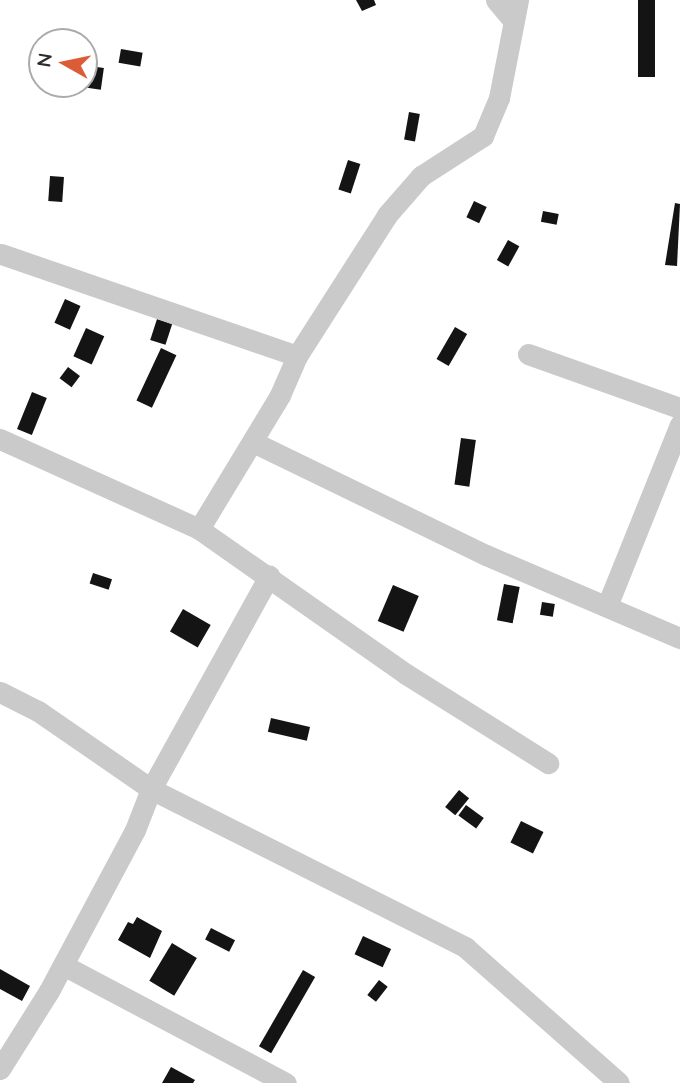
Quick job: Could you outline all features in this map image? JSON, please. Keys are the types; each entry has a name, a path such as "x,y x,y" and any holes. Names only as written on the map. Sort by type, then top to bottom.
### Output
{"street":[{"path":"199,529 253,442 297,356 403,193 421,176 482,136 499,98 515,10 496,0"},
{"path":"0,253 297,356"},
{"path":"528,354 680,408"},
{"path":"607,606 680,424"},
{"path":"0,439 199,529 406,674 548,763"},
{"path":"253,442 486,555 680,638"},
{"path":"0,1069 63,965 135,830 151,789 269,576"},
{"path":"0,692 38,712 151,789 465,947 619,1083"},
{"path":"63,965 286,1083"}],"building":[{"path":"356,0 374,0 376,5 362,11"},
{"path":"638,0 655,0 655,77 638,77"},
{"path":"121,49 143,53 140,67 119,63"},
{"path":"98,67 104,68 101,90 98,89"},
{"path":"409,112 420,114 415,141 404,140"},
{"path":"348,160 360,164 351,193 338,189"},
{"path":"50,176 64,177 62,202 48,201"},
{"path":"474,201 487,207 479,223 466,217"},
{"path":"675,203 680,204 677,266 665,265"},
{"path":"543,211 559,214 557,225 541,222"},
{"path":"508,240 519,246 508,266 497,260"},
{"path":"65,299 81,306 70,330 54,323"},
{"path":"157,319 172,324 165,345 150,340"},
{"path":"455,327 467,334 449,366 436,359"},
{"path":"86,328 104,336 92,364 73,356"},
{"path":"161,348 176,355 152,408 136,401"},
{"path":"68,367 80,376 72,387 60,378"},
{"path":"32,392 47,398 32,435 17,429"},
{"path":"461,438 476,440 469,487 454,485"},
{"path":"93,573 112,579 109,590 90,583"},
{"path":"504,584 520,587 513,623 497,620"},
{"path":"393,585 419,596 404,632 378,621"},
{"path":"542,602 555,604 553,617 540,615"},
{"path":"183,609 211,625 198,648 170,632"},
{"path":"271,718 310,727 307,741 268,732"},
{"path":"459,790 469,798 455,815 445,807"},
{"path":"466,805 484,818 476,828 458,816"},
{"path":"521,821 543,832 533,854 510,843"},
{"path":"137,917 162,931 150,958 118,940 128,922 133,924"},
{"path":"211,928 235,940 229,952 205,940"},
{"path":"363,936 391,949 383,967 355,954"},
{"path":"172,943 197,958 174,996 149,981"},
{"path":"0,969 30,986 22,1001 0,989"},
{"path":"303,970 315,977 271,1053 259,1046"},
{"path":"379,980 388,987 376,1002 367,995"},
{"path":"171,1067 195,1080 193,1083 162,1083"}]}
